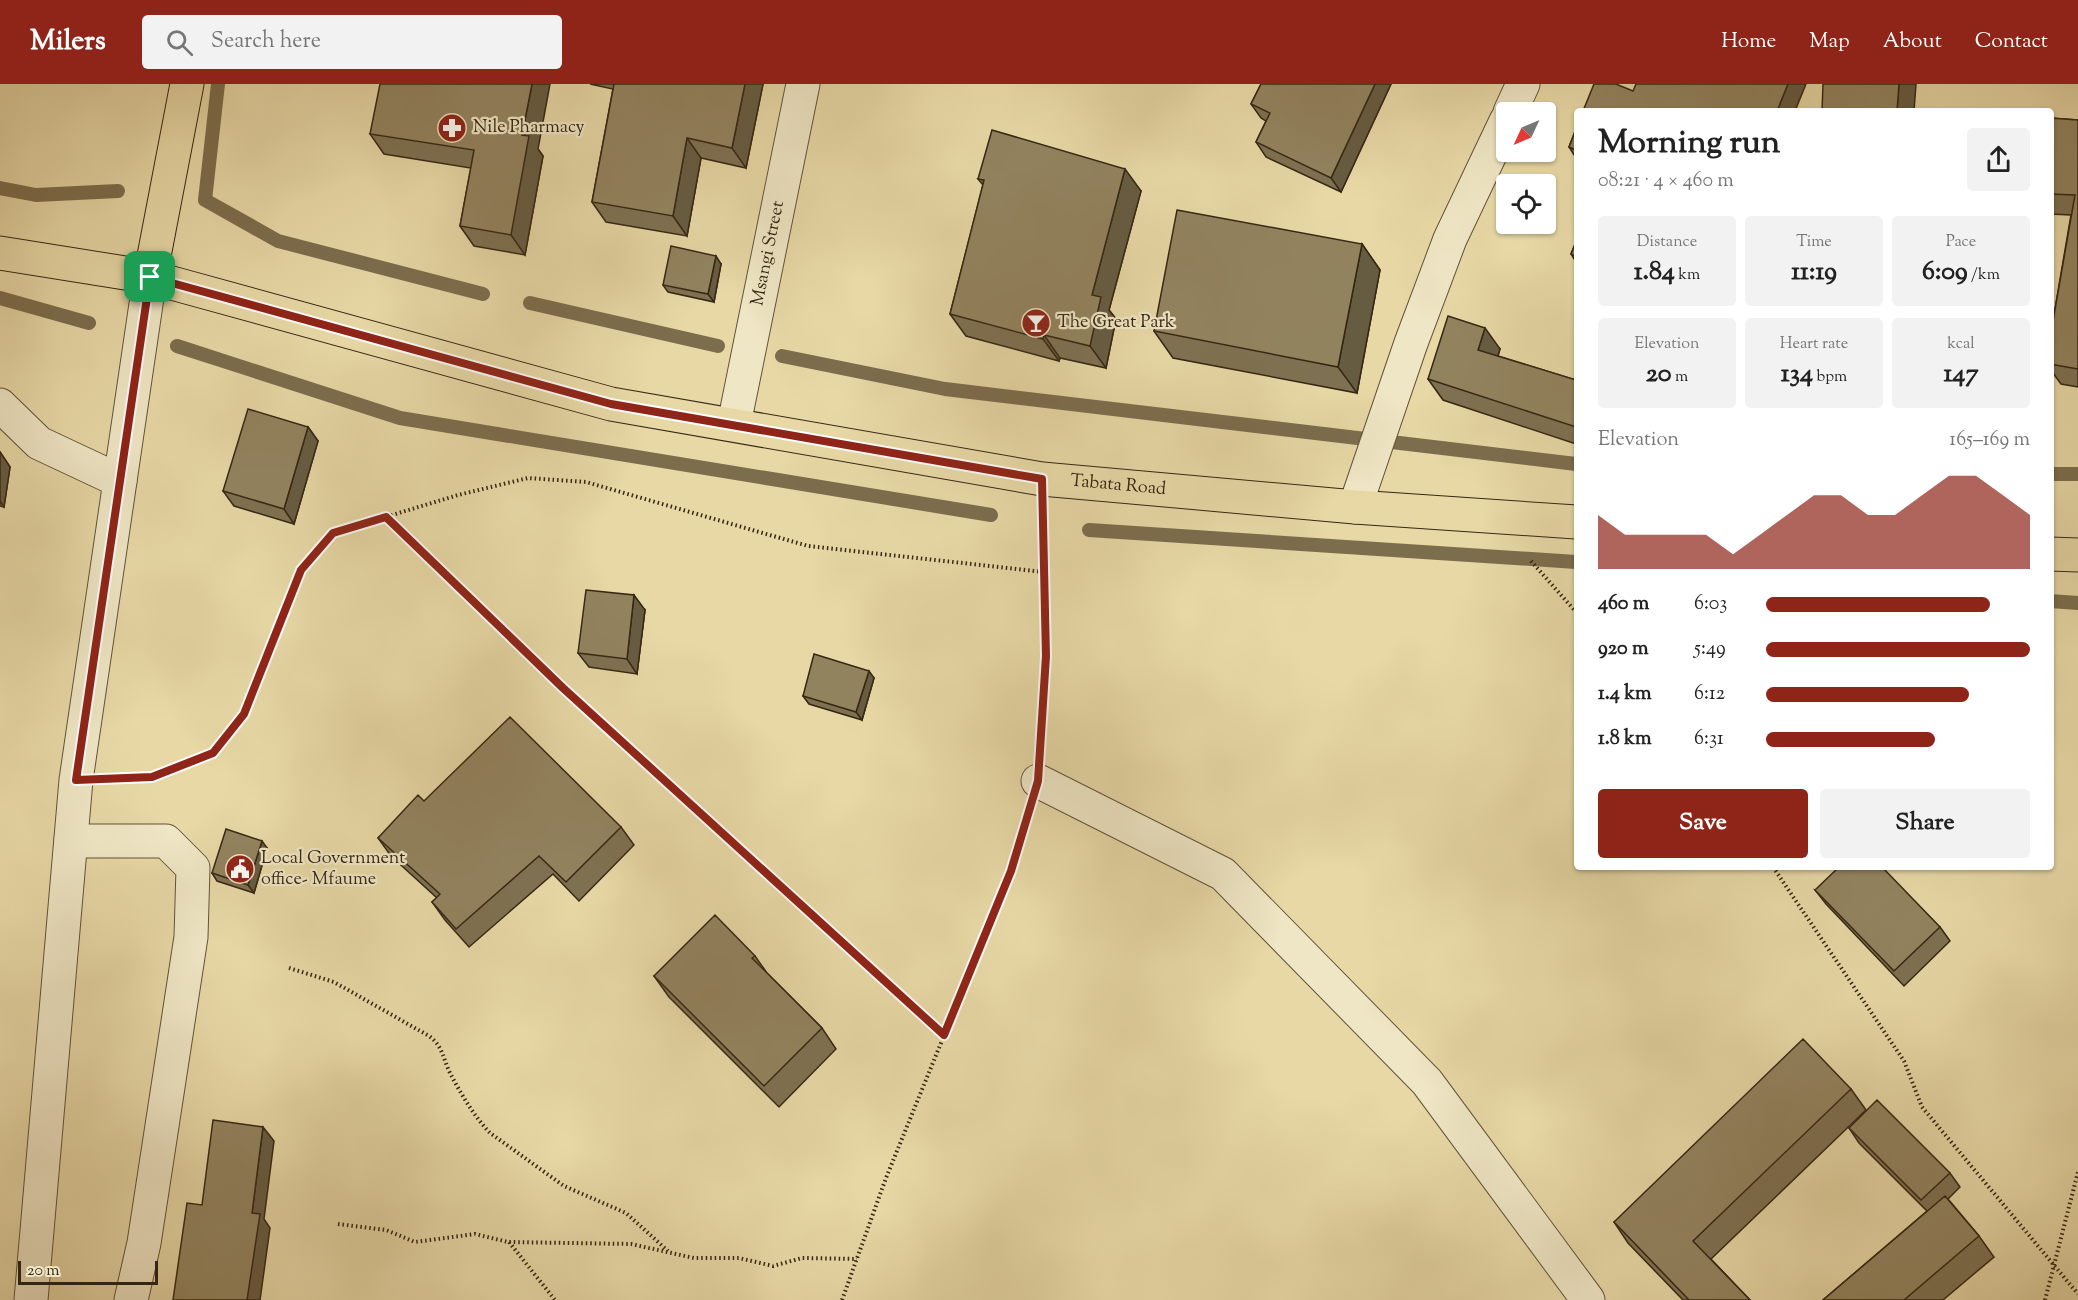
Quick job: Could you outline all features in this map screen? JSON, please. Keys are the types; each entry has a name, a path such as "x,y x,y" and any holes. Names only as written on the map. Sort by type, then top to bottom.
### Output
{"main road":[{"path":"150,277 187,84"},
{"name":"Tabata Road","path":"0,253 150,277 611,404 1042,479 1355,507 1574,522"},
{"path":"2054,554 2078,555"}],"street":[{"name":"Msangi Street","path":"734,424 803,84"},
{"path":"1515,102 1523,84"},
{"path":"1355,507 1411,343 1450,239 1496,142"},
{"path":"31,1300 76,780 150,277"},
{"path":"0,405 39,443 120,481"},
{"path":"1038,781 1223,874 1427,1082 1588,1300"},
{"path":"71,841 166,841 193,868 191,937 144,1243 130,1300"}],"path":[{"path":"76,780 152,777 213,753 244,714 301,570 333,533 528,478 555,478 586,482 808,546 1044,572"},
{"path":"842,1300 886,1178 1011,871 1038,781 1046,656 1042,479"},
{"path":"1491,516 1574,610"},
{"path":"386,517 563,688 944,1035"},
{"path":"1775,870 1904,1061 1922,1107 2078,1294"},
{"path":"289,968 328,979 388,1010 429,1036 438,1043 449,1071 481,1123 490,1133 564,1186 626,1213 669,1252"},
{"path":"2045,1300 2078,1172"},
{"path":"339,1224 386,1230 415,1242 475,1234 508,1242 603,1242 694,1258 739,1258 773,1266 802,1258 856,1259"},
{"path":"508,1242 555,1300"}],"building":[{"path":"380,84 532,84 522,135 529,136 511,235 460,226 474,150 370,134"},
{"path":"614,84 745,84 732,148 687,138 673,216 592,202"},
{"path":"1261,84 1375,84 1331,178 1256,142 1270,113 1251,104"},
{"path":"1594,84 1616,84 1633,91 1636,84 1788,84 1778,108 1584,108"},
{"path":"1823,84 1899,84 1897,108 1822,108"},
{"path":"2054,118 2078,120 2078,369 2054,365 2054,315 2075,195 2054,194"},
{"path":"992,130 1125,169 1092,295 1101,297 1090,346 1044,335 1043,339 950,314 984,180 978,179"},
{"path":"1574,134 1574,149 1569,147"},
{"path":"1177,210 1362,244 1338,367 1154,331"},
{"path":"671,246 716,256 708,294 663,285"},
{"path":"1448,316 1485,328 1478,350 1574,379 1574,426 1428,379"},
{"path":"248,409 308,427 284,509 223,491"},
{"path":"586,590 634,595 627,659 578,653"},
{"path":"814,654 869,671 856,712 803,696"},
{"path":"510,717 621,827 566,882 539,856 456,929 432,902 440,894 378,838 418,795 424,801"},
{"path":"226,829 262,841 248,885 212,873"},
{"path":"1836,870 1885,870 1940,927 1894,971 1815,890"},
{"path":"715,915 755,956 752,958 822,1028 764,1086 654,976"},
{"path":"1803,1039 1851,1089 1693,1241 1750,1300 1689,1300 1614,1222"},
{"path":"1877,1100 1950,1173 1921,1200 1849,1128"},
{"path":"213,1120 263,1127 252,1213 260,1214 247,1300 173,1300 187,1203 202,1205"},
{"path":"1945,1196 1979,1236 1904,1300 1823,1300"}],"waterway":[{"path":"218,84 205,200 278,241 483,294"},
{"path":"0,188 36,195 118,191"},
{"path":"0,298 89,323"},
{"path":"530,303 718,346"},
{"path":"177,346 400,418 991,515"},
{"path":"782,356 945,389 1574,464"},
{"path":"2054,474 2078,474"},
{"path":"1089,530 1574,562"},
{"path":"2054,601 2078,603"}],"place":[{"name":"Nile Pharmacy","path":"452,128"},
{"name":"The Great Park","path":"1036,323"},
{"name":"Local Government office- Mfaume","path":"240,869"}],"route":[{"path":"150,277 611,404 1042,479 1046,656 1038,781 1011,871 944,1035 563,688 386,517 333,533 301,570 244,714 213,753 152,777 76,780 150,277"}]}
